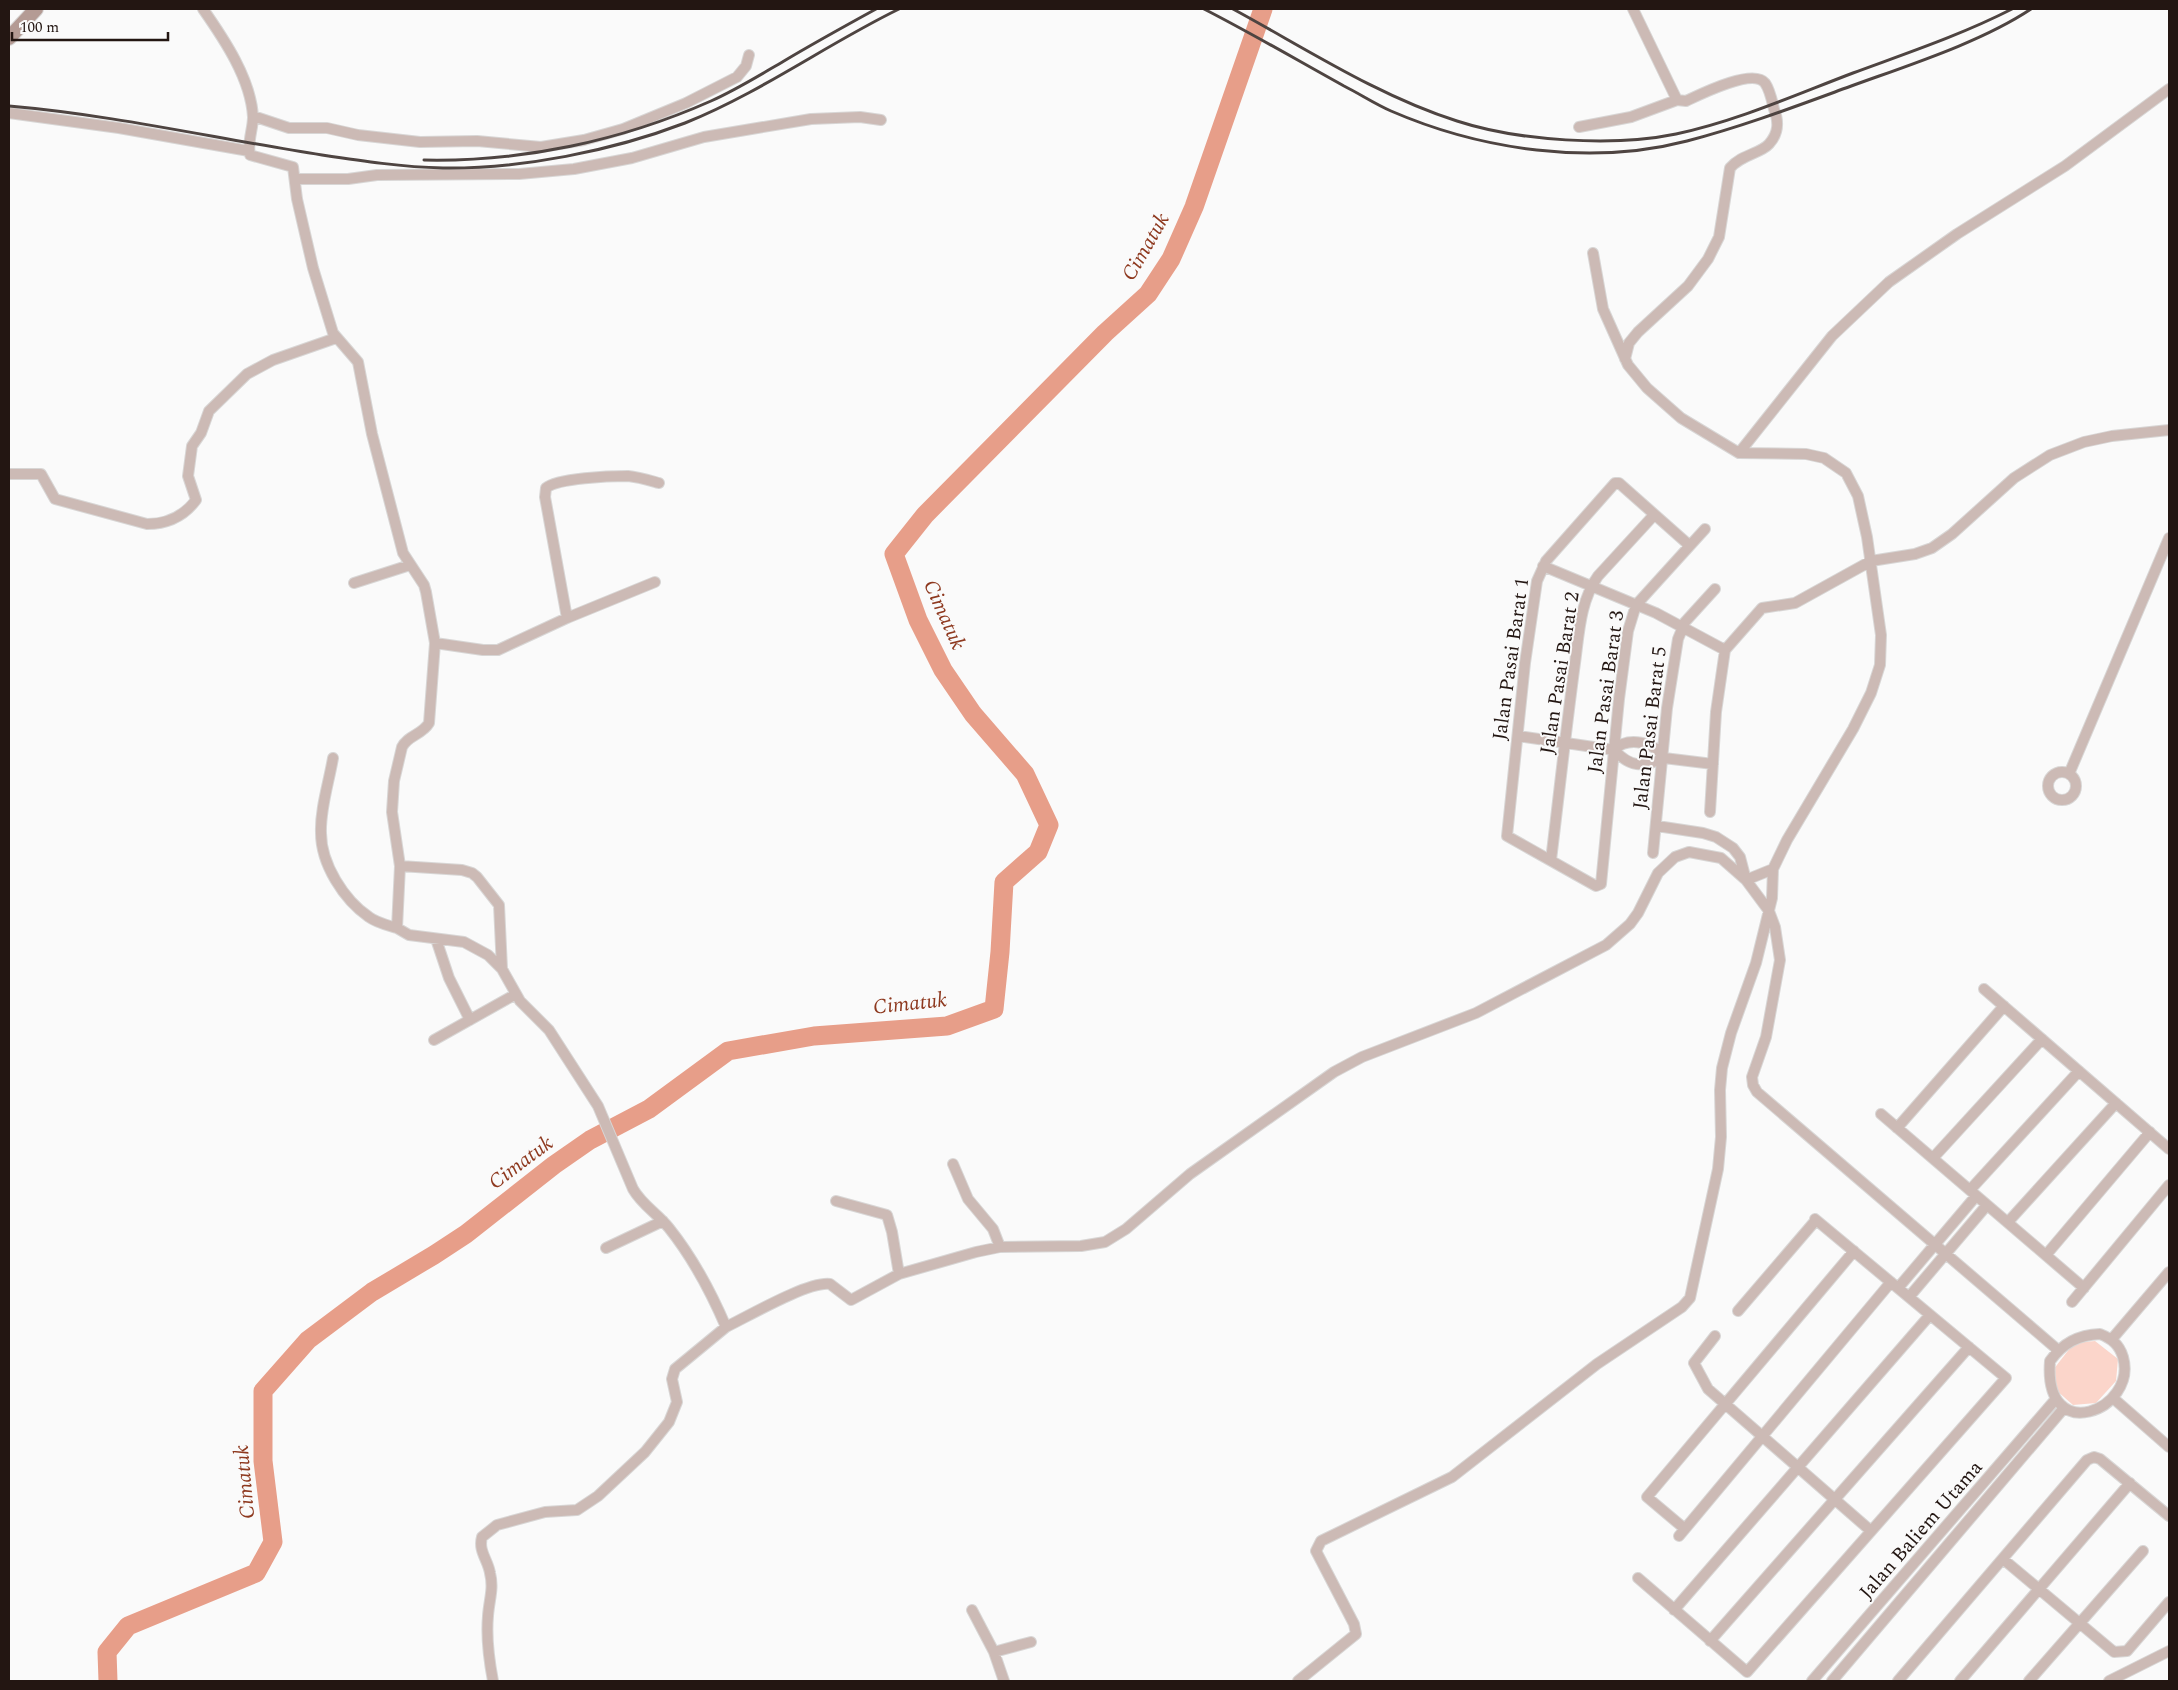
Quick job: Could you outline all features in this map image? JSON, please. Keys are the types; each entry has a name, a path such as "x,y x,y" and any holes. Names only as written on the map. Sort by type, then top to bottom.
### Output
{"main road":[{"path":"9,38 36,9"}],"street":[{"path":"203,9 232,55 246,91 253,116 249,151 253,158 293,167 313,268 336,338 358,362 384,483 404,553 424,584 435,642 429,723 422,732 404,742 394,781 393,822 400,866 397,928"},
{"path":"1632,9 1677,100"},
{"path":"253,116 289,128 327,128 358,135 420,142 477,141 541,147 584,140 622,130 686,103 737,77 746,66 749,55"},
{"path":"1579,127 1631,117 1677,100 1686,100 1744,78 1758,78 1765,83 1778,121 1777,133 1768,146 1737,159 1730,168 1719,238 1708,259 1688,286 1638,332 1629,343 1625,359"},
{"path":"1739,453 1832,336 1889,282 1957,234 2065,166 2169,89"},
{"path":"9,113 119,128 249,151"},
{"path":"295,179 342,180 377,174 520,174 574,169 632,158 704,137 811,119 860,117 881,120"},
{"path":"1298,1681 1356,1634 1354,1624 1316,1551 1320,1541 1452,1477 1598,1364 1682,1307 1690,1298 1718,1169 1722,1137 1720,1090 1722,1068 1730,1033 1752,977 1769,911 1773,869 1786,840 1853,729 1880,666 1881,635 1871,561 1858,496 1849,478 1841,469 1824,458 1806,454 1739,453 1681,418 1647,388 1625,359 1603,309 1593,253"},
{"path":"9,474 41,474 55,499 148,524 163,524 173,521 196,500 188,476 192,446 201,433 209,411 247,374 273,360 336,338"},
{"path":"1710,812 1716,712 1725,650 1762,608 1795,603 1871,561 1915,554 1932,548 1952,534 2014,478 2050,455 2084,442 2112,436 2169,430"},
{"path":"567,618 545,497 546,488 554,483 565,481 622,476 659,483"},
{"name":"Jalan Pasai Barat 1","path":"1551,860 1507,836 1528,637 1537,582 1543,566 1615,483 1619,483 1654,515"},
{"path":"1654,515 1689,544"},
{"name":"Jalan Pasai Barat 2","path":"1551,860 1579,636 1590,586 1654,515"},
{"name":"Jalan Pasai Barat 3","path":"1551,860 1596,886 1600,885 1628,631 1636,605 1689,544 1705,529"},
{"path":"2069,774 2169,538"},
{"path":"354,583 410,565"},
{"path":"1543,566 1684,627 1725,650"},
{"path":"435,642 492,651 656,582"},
{"name":"Jalan Pasai Barat 5","path":"1653,854 1673,665 1678,639 1685,622 1715,589"},
{"path":"1518,736 1614,750 1624,761 1634,764 1648,763 1664,758 1713,764"},
{"path":"1614,750 1625,743 1644,743 1660,749 1664,758"},
{"path":"333,758 321,824 321,838 325,857 340,886 356,906 373,920 397,928 409,935 454,940 469,944 488,955 502,969 521,1003 550,1030 598,1106 639,1200 663,1221 678,1240 703,1279 726,1328"},
{"path":"1656,826 1703,833 1724,841 1740,857 1746,880"},
{"path":"493,1681 488,1648 488,1616 492,1585 488,1564 481,1552 482,1537 497,1525 545,1512 577,1510 598,1496 645,1452 669,1422 677,1402 672,1379 675,1368 726,1328 770,1305 818,1285 830,1284 851,1300 899,1274 1000,1247 1081,1246 1105,1242 1116,1236 1190,1174 1334,1072 1362,1057 1476,1013 1606,945 1630,924 1638,913 1658,873 1678,855 1696,852 1721,858 1746,880 1769,911 1775,927 1780,960 1766,1037 1752,1077 1752,1085 2058,1350"},
{"path":"400,866 462,870 472,872 477,877 499,905 502,969"},
{"path":"1746,880 1773,869"},
{"path":"436,939 449,978 470,1020"},
{"path":"1984,989 2169,1149"},
{"path":"434,1040 516,994"},
{"path":"1897,1128 2004,1006"},
{"path":"1933,1158 2042,1039"},
{"path":"1854,1251 1647,1497 1682,1532 1762,1436 1894,1285 1935,1244 1973,1193 2079,1071"},
{"path":"2008,1222 2116,1103"},
{"path":"1881,1114 2084,1288"},
{"path":"2046,1255 2150,1132"},
{"path":"953,1164 968,1199 993,1229 1000,1247"},
{"path":"2072,1302 2169,1185"},
{"path":"836,1201 887,1215 892,1232 899,1274"},
{"path":"1909,1297 1987,1205"},
{"path":"1638,1578 1747,1672 2006,1378 1816,1219 1738,1311"},
{"path":"606,1248 663,1221"},
{"path":"2112,1340 2169,1272"},
{"path":"1674,1610 1930,1315"},
{"path":"2100,1334 2112,1340 2121,1349 2125,1365 2124,1381 2114,1398 2103,1407 2090,1411 2076,1413 2064,1408 2055,1400 2050,1388 2050,1361 2058,1350 2084,1335 2100,1334"},
{"path":"1715,1336 1694,1363 1708,1389 1871,1531"},
{"path":"1710,1641 1969,1347"},
{"path":"2114,1398 2169,1447"},
{"name":"Jalan Baliem Utama","path":"1812,1681 2055,1400"},
{"name":"Jalan Baliem Utama","path":"1832,1681 2064,1408"},
{"path":"1898,1681 2087,1460 2094,1457 2100,1459 2169,1514"},
{"path":"1960,1681 2130,1483"},
{"path":"2030,1681 2142,1551"},
{"path":"2003,1559 2114,1652 2127,1651 2169,1602"},
{"path":"972,1610 994,1652 1004,1681"},
{"path":"994,1652 1031,1642"},
{"path":"2109,1681 2169,1650"}],"shaded area":[{"path":"2095,1341 2118,1359 2116,1381 2096,1403 2073,1405 2056,1390 2053,1370 2074,1343"}],"waterway":[{"name":"Cimatuk","path":"108,1681 107,1652 128,1626 256,1573 273,1542 263,1461 263,1391 308,1340 372,1292 466,1234 554,1165 590,1140 649,1109 728,1051 814,1036 947,1026 994,1009 1000,952 1004,882 1038,852 1049,825 1025,774 973,714 943,670 918,620 894,554 925,515 1105,333 1148,294 1171,259 1194,207 1263,9"}],"railway":[{"path":"424,160 461,160 534,153 606,138 642,127 677,115 730,92 876,9"},
{"path":"9,106 88,115 283,149 382,163 443,168 473,168 535,162 597,150 685,123 767,83 899,9"},
{"path":"1204,9 1379,105 1426,125 1462,136 1499,144 1575,153 1613,152 1650,148 1687,141 1724,130 1780,112 1936,55 1986,34 2031,9"},
{"path":"1233,9 1370,85 1428,111 1481,128 1508,133 1566,140 1595,141 1651,138 1699,129 1766,107 1934,43 2012,9"}]}
